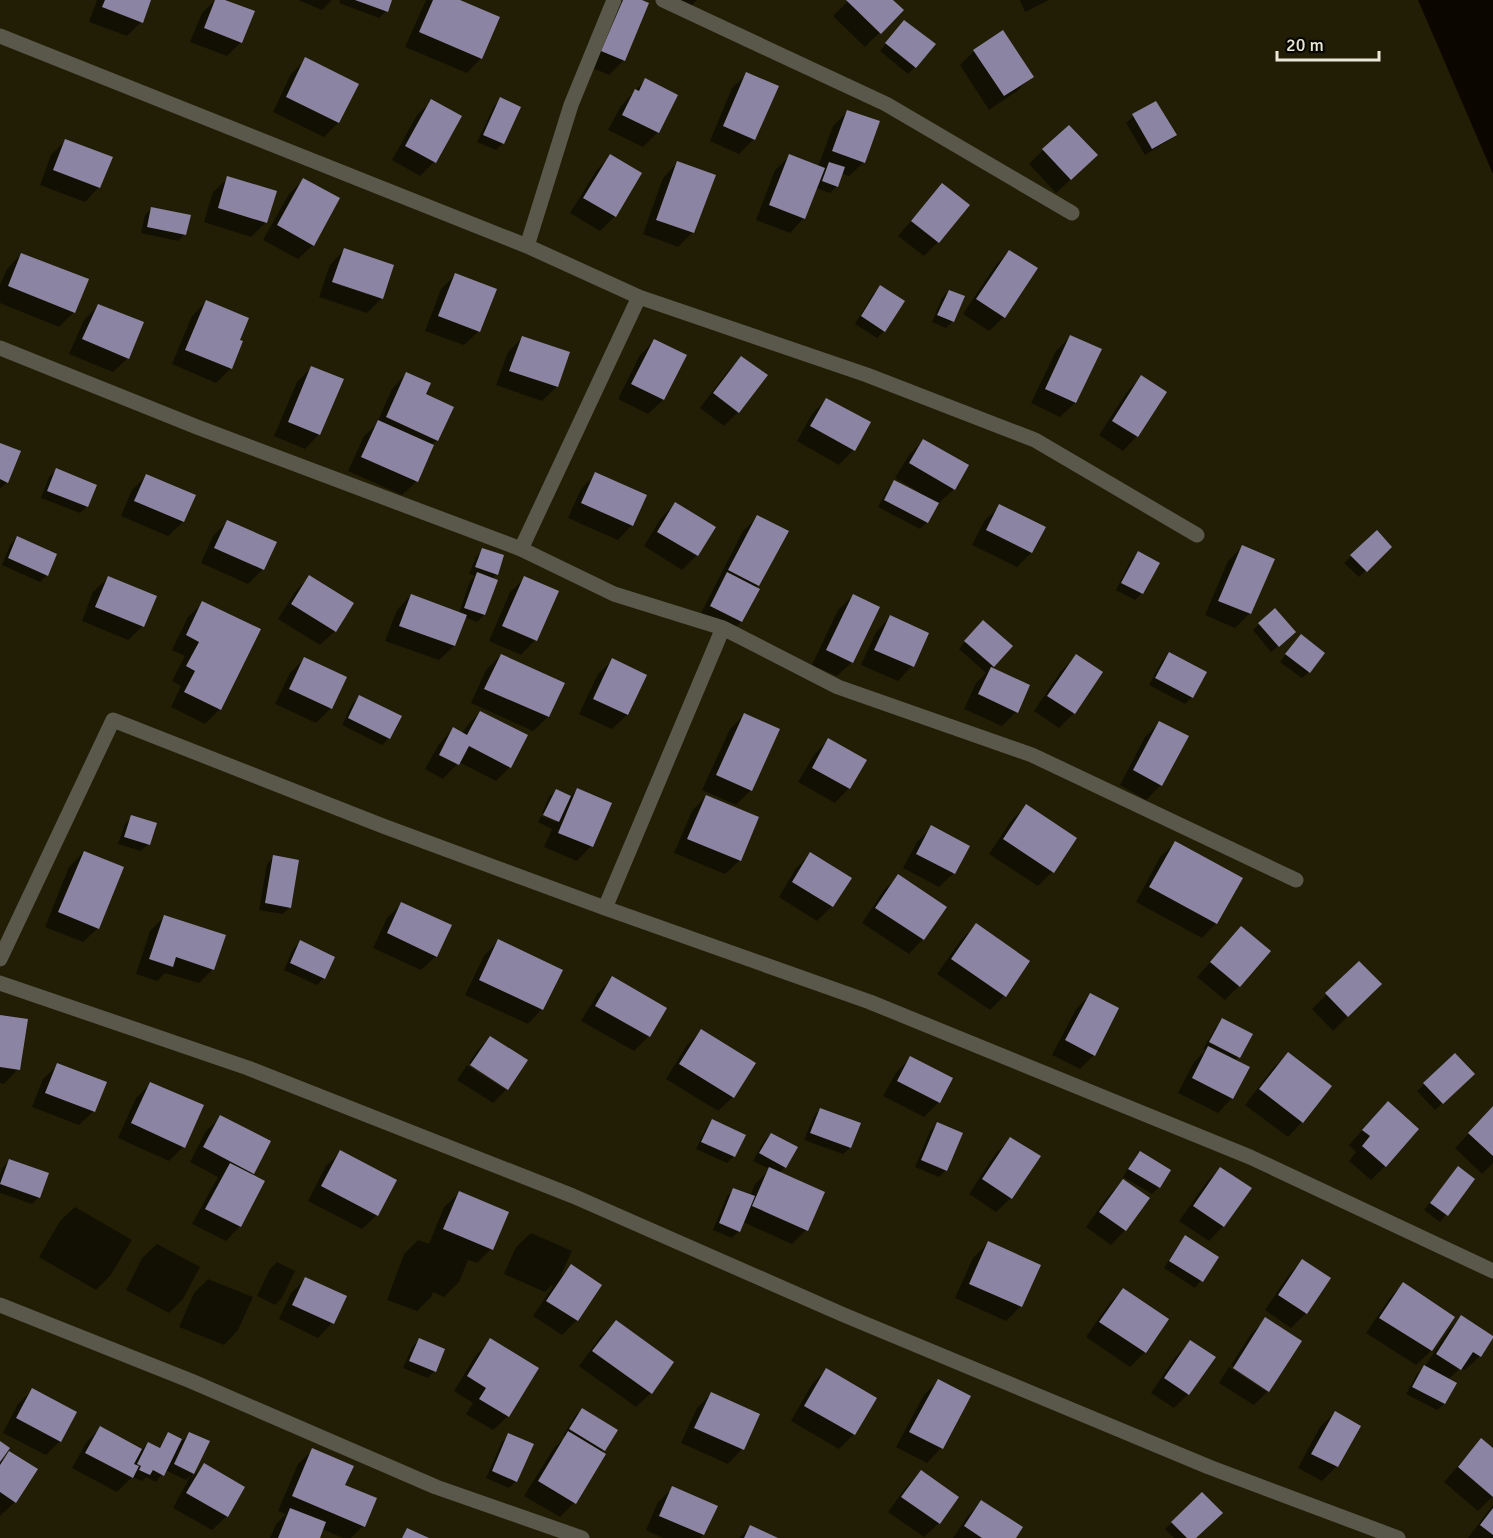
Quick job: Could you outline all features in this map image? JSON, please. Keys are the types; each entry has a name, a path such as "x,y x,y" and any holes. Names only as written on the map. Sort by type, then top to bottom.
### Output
{"street":[{"path":"527,246 571,105 614,0"},
{"path":"663,0 886,104 1072,213"},
{"path":"0,36 527,246 639,297 867,375 1035,440 1197,535"},
{"path":"521,549 639,297"},
{"path":"0,348 197,427 521,549 614,594 723,627 838,687 1032,755 1296,880"},
{"path":"605,908 723,627"},
{"path":"0,959 112,720 383,826 870,1002 1239,1152 1493,1271"},
{"path":"0,983 248,1068 562,1192 844,1315 1209,1467 1398,1538"},
{"path":"0,1305 191,1381 436,1487 582,1538"}],"shaded area":[{"path":"1418,0 1493,0 1493,174"}],"building":[{"path":"105,0 151,0 143,23 102,7"},
{"path":"215,0 225,0 255,11 242,43 204,28"},
{"path":"355,0 392,0 388,12"},
{"path":"433,0 460,0 500,17 482,59 419,32"},
{"path":"623,0 642,0 649,3 625,61 601,51"},
{"path":"846,0 893,0 904,10 881,34"},
{"path":"904,20 936,44 916,68 885,43"},
{"path":"1003,30 1034,77 1004,96 973,50"},
{"path":"305,57 359,84 339,123 286,97"},
{"path":"746,72 779,86 755,140 723,126"},
{"path":"645,78 678,95 659,133 622,115 635,89 639,91"},
{"path":"500,97 521,107 504,144 483,135"},
{"path":"431,99 462,116 436,163 405,146"},
{"path":"1156,101 1177,135 1152,149 1132,114"},
{"path":"847,110 880,121 865,163 832,151"},
{"path":"1069,125 1098,155 1071,180 1042,149"},
{"path":"65,139 113,157 100,188 53,170"},
{"path":"610,154 642,173 616,217 583,198"},
{"path":"789,154 825,168 805,219 769,205"},
{"path":"677,161 716,175 694,233 656,220"},
{"path":"829,162 845,167 838,187 822,181"},
{"path":"227,176 277,191 267,223 218,208"},
{"path":"303,178 340,198 314,246 277,225"},
{"path":"942,183 970,205 939,243 911,221"},
{"path":"151,207 191,215 186,235 147,227"},
{"path":"344,248 394,265 383,299 332,282"},
{"path":"1009,250 1038,268 1005,318 976,299"},
{"path":"21,253 89,279 75,313 8,286"},
{"path":"455,273 497,289 480,332 438,316"},
{"path":"880,285 905,301 885,332 861,316"},
{"path":"949,290 965,296 954,322 937,315"},
{"path":"206,300 249,318 232,369 185,350"},
{"path":"98,304 144,322 129,359 82,339"},
{"path":"1070,335 1102,349 1076,403 1045,389"},
{"path":"522,336 570,352 558,387 509,371"},
{"path":"654,339 687,355 664,400 631,384"},
{"path":"741,356 768,375 739,413 713,393"},
{"path":"311,366 344,379 320,435 288,422"},
{"path":"406,372 431,383 426,394 454,407 438,441 386,417"},
{"path":"1141,375 1167,392 1138,437 1112,421"},
{"path":"826,398 871,422 855,451 810,426"},
{"path":"378,420 434,445 418,482 361,457"},
{"path":"923,439 969,465 955,490 909,463"},
{"path":"0,443 21,451 8,483 0,479"},
{"path":"56,468 97,485 88,507 47,491"},
{"path":"595,472 647,495 633,526 581,503"},
{"path":"146,474 196,495 184,522 134,501"},
{"path":"894,480 939,503 928,523 884,500"},
{"path":"675,502 716,527 698,556 657,532"},
{"path":"999,504 1046,527 1032,553 986,530"},
{"path":"757,515 789,531 759,586 728,570"},
{"path":"227,520 277,542 264,570 214,548"},
{"path":"1377,530 1392,547 1367,572 1350,555"},
{"path":"17,536 57,554 48,576 8,558"},
{"path":"1242,545 1275,559 1251,614 1218,601"},
{"path":"482,548 504,555 498,575 475,567"},
{"path":"1138,551 1160,563 1143,594 1121,583"},
{"path":"477,572 498,580 485,615 464,608"},
{"path":"727,572 760,589 742,622 710,606"},
{"path":"309,575 354,603 336,632 291,604"},
{"path":"108,576 157,596 144,627 95,607"},
{"path":"524,576 559,591 537,641 502,626"},
{"path":"411,594 467,615 455,646 399,626"},
{"path":"853,594 880,607 853,663 826,650"},
{"path":"202,601 261,629 221,710 184,692 195,671 186,666 199,642 186,635"},
{"path":"1275,608 1296,632 1279,647 1258,623"},
{"path":"890,615 929,633 914,667 874,650"},
{"path":"983,620 1013,646 994,667 964,641"},
{"path":"1301,634 1325,653 1310,673 1285,654"},
{"path":"1169,652 1207,672 1193,698 1155,678"},
{"path":"501,654 565,683 549,717 484,689"},
{"path":"1076,654 1103,672 1075,714 1047,696"},
{"path":"304,657 347,677 332,709 289,689"},
{"path":"612,658 647,675 628,715 593,699"},
{"path":"991,667 1030,685 1018,713 978,694"},
{"path":"359,695 402,716 390,739 348,718"},
{"path":"480,711 528,735 511,768 469,746 459,765 439,755 453,727 467,735"},
{"path":"744,713 780,729 752,791 716,775"},
{"path":"1159,721 1189,736 1162,786 1133,770"},
{"path":"828,738 867,760 850,789 812,768"},
{"path":"577,788 612,803 593,847 558,833"},
{"path":"556,789 571,796 559,822 543,815"},
{"path":"706,795 759,817 741,861 687,839"},
{"path":"1026,804 1077,838 1054,873 1003,839"},
{"path":"131,815 157,823 150,845 124,837"},
{"path":"931,825 970,846 955,874 916,854"},
{"path":"1175,841 1243,878 1217,924 1149,887"},
{"path":"84,851 124,867 99,929 58,912"},
{"path":"810,852 852,878 833,907 792,882"},
{"path":"273,855 299,860 291,908 265,903"},
{"path":"898,874 947,907 924,940 875,908"},
{"path":"401,902 452,925 437,957 387,933"},
{"path":"164,915 226,935 214,970 176,957 173,967 149,959"},
{"path":"976,923 1030,961 1006,997 951,959"},
{"path":"1241,926 1271,951 1240,987 1210,962"},
{"path":"498,939 563,970 543,1010 479,980"},
{"path":"300,940 335,957 325,979 290,963"},
{"path":"1359,961 1382,984 1348,1017 1325,993"},
{"path":"612,976 667,1008 650,1037 595,1006"},
{"path":"1090,993 1119,1008 1095,1056 1065,1040"},
{"path":"0,1015 28,1019 20,1070 0,1067"},
{"path":"1222,1018 1253,1034 1240,1058 1209,1042"},
{"path":"701,1029 756,1063 734,1098 679,1064"},
{"path":"490,1036 528,1060 508,1090 470,1065"},
{"path":"1208,1046 1250,1067 1233,1099 1192,1078"},
{"path":"1288,1052 1332,1086 1303,1123 1259,1089"},
{"path":"1455,1053 1475,1074 1443,1104 1423,1083"},
{"path":"910,1056 953,1078 940,1103 897,1081"},
{"path":"57,1063 107,1082 95,1112 45,1093"},
{"path":"150,1082 204,1105 185,1148 131,1123"},
{"path":"1388,1101 1419,1129 1386,1167 1362,1146 1370,1136 1362,1130"},
{"path":"1493,1106 1493,1156 1468,1133"},
{"path":"820,1108 861,1123 851,1148 810,1133"},
{"path":"220,1115 271,1141 254,1174 203,1147"},
{"path":"712,1119 746,1135 735,1157 701,1142"},
{"path":"937,1122 963,1133 947,1171 921,1160"},
{"path":"771,1133 798,1147 786,1168 759,1153"},
{"path":"1010,1137 1041,1156 1012,1199 982,1179"},
{"path":"340,1150 397,1180 378,1216 321,1186"},
{"path":"1140,1151 1171,1170 1160,1188 1128,1169"},
{"path":"9,1159 49,1173 40,1198 0,1184"},
{"path":"230,1163 265,1181 241,1227 205,1209"},
{"path":"1458,1166 1475,1179 1448,1216 1430,1203"},
{"path":"769,1167 825,1192 808,1231 752,1206"},
{"path":"1220,1167 1252,1188 1224,1227 1193,1206"},
{"path":"1123,1179 1150,1198 1126,1231 1099,1212"},
{"path":"733,1188 755,1196 740,1232 719,1223"},
{"path":"459,1191 509,1212 493,1250 443,1229"},
{"path":"1185,1235 1219,1257 1203,1282 1169,1261"},
{"path":"988,1241 1041,1265 1022,1307 969,1284"},
{"path":"1302,1259 1331,1278 1307,1314 1278,1295"},
{"path":"571,1264 602,1285 578,1321 546,1301"},
{"path":"305,1277 347,1296 334,1324 292,1305"},
{"path":"1403,1282 1455,1317 1432,1351 1379,1318"},
{"path":"1123,1288 1169,1319 1146,1353 1099,1322"},
{"path":"1461,1315 1493,1338 1481,1357 1473,1352 1461,1370 1436,1354"},
{"path":"1265,1317 1302,1341 1269,1392 1233,1368"},
{"path":"616,1320 674,1362 652,1394 592,1351"},
{"path":"419,1338 445,1349 436,1372 409,1361"},
{"path":"490,1338 539,1368 509,1417 479,1399 486,1388 467,1376"},
{"path":"1190,1340 1216,1357 1189,1395 1164,1378"},
{"path":"1424,1365 1457,1383 1445,1404 1412,1387"},
{"path":"826,1368 877,1398 855,1435 804,1406"},
{"path":"938,1379 971,1396 943,1449 909,1432"},
{"path":"32,1388 77,1412 61,1442 16,1418"},
{"path":"711,1392 760,1414 744,1450 694,1428"},
{"path":"582,1408 618,1430 605,1451 569,1429"},
{"path":"1335,1411 1361,1426 1338,1467 1311,1454"},
{"path":"100,1426 142,1449 134,1464 139,1466 133,1478 85,1453"},
{"path":"568,1431 606,1454 576,1504 538,1481"},
{"path":"168,1432 182,1439 164,1476 153,1470 150,1475 139,1470 141,1466 137,1464 148,1442 160,1448"},
{"path":"189,1432 210,1441 194,1474 174,1464"},
{"path":"508,1433 534,1444 517,1482 492,1471"},
{"path":"1481,1438 1493,1448 1493,1497 1458,1467"},
{"path":"0,1441 10,1448 0,1462"},
{"path":"312,1448 354,1466 345,1485 377,1498 365,1527 292,1496"},
{"path":"9,1451 38,1469 16,1503 0,1492 0,1465"},
{"path":"204,1463 245,1487 228,1517 186,1493"},
{"path":"921,1470 959,1497 940,1524 901,1497"},
{"path":"672,1486 718,1506 704,1535 659,1516"},
{"path":"1202,1492 1223,1513 1196,1538 1187,1538 1171,1522"},
{"path":"981,1500 1023,1527 1016,1538 982,1538 964,1526"},
{"path":"290,1508 326,1522 320,1538 278,1538"},
{"path":"1493,1508 1493,1535 1480,1525"},
{"path":"750,1525 778,1538 744,1538"},
{"path":"407,1528 429,1538 402,1538"}]}
